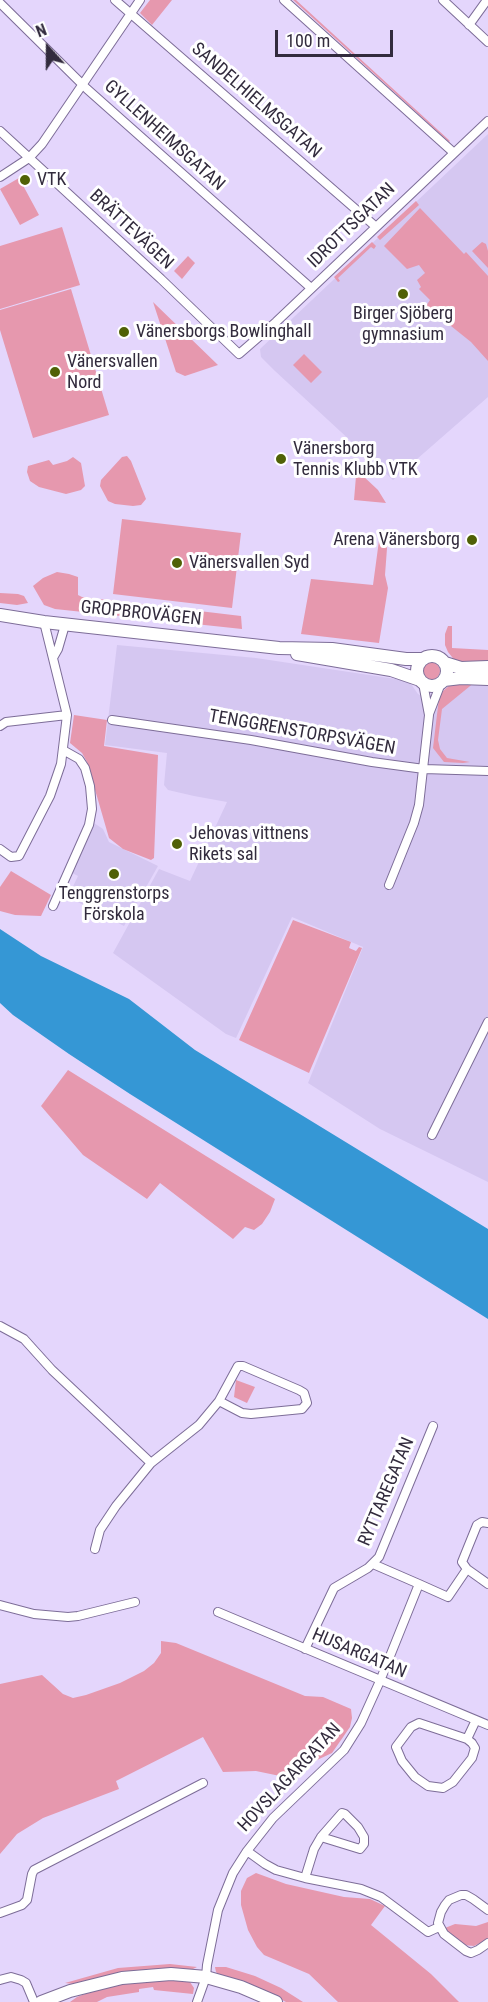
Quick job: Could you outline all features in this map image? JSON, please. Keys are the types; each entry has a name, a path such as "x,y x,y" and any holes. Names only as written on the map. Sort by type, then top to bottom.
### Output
{"street":[{"name":"SANDELHIELMSGATAN","path":"115,0 375,226"},
{"path":"0,177 29,158 42,144 140,0"},
{"path":"284,0 454,153"},
{"path":"443,0 488,42"},
{"path":"469,25 487,0"},
{"name":"GYLLENHEIMSGATAN","path":"0,3 83,84 311,288"},
{"name":"IDROTTSGATAN","path":"239,354 488,121"},
{"name":"BRÄTTEVÄGEN","path":"0,131 239,354"},
{"name":"GROPBROVÄGEN","path":"0,615 65,625 279,648 332,649 406,659 423,659"},
{"path":"0,849 10,857 19,856 50,796 59,771 67,715 44,622"},
{"path":"54,656 65,625"},
{"name":"GROPBROVÄGEN","path":"279,648 308,657 391,670 421,682"},
{"path":"429,715 417,670 423,659 436,656 445,663 461,668 488,667"},
{"path":"389,885 414,824 419,805 429,715 447,672 445,663"},
{"path":"421,682 432,686 461,678 488,678"},
{"path":"0,726 6,722 67,715"},
{"name":"TENGGRENSTORPSVÄGEN","path":"112,720 251,740 372,762 424,769 488,771"},
{"path":"52,906 89,825 92,809 90,786 82,763 63,750"},
{"path":"432,1135 487,1027"},
{"path":"0,1326 24,1339 52,1370 151,1463"},
{"path":"95,1549 100,1530 116,1506 151,1463 200,1425 219,1401 238,1366 243,1366 300,1390 304,1393 307,1403 302,1408 251,1414 242,1413 219,1401"},
{"name":"RYTTAREGATAN","path":"305,1649 334,1588 374,1564 433,1426"},
{"path":"488,1523 482,1522 477,1525 462,1562 467,1569 488,1584"},
{"path":"374,1564 448,1597 467,1569"},
{"name":"HOVSLAGARGATAN","path":"197,2002 206,1977 218,1910 233,1873 273,1818 344,1750 361,1723 380,1681 419,1584"},
{"path":"0,1605 34,1614 68,1617 135,1602"},
{"name":"HUSARGATAN","path":"218,1612 488,1725"},
{"path":"466,1739 476,1719"},
{"path":"419,1723 466,1739 475,1748 472,1758 453,1782 443,1788 428,1786 415,1777 402,1761 396,1747 411,1727 419,1723"},
{"path":"0,1913 22,1905 27,1900 34,1870 203,1784"},
{"path":"305,1878 321,1837 342,1813 363,1834 364,1844 360,1849 321,1837"},
{"path":"247,1851 276,1870 361,1889 381,1897 428,1932 439,1928"},
{"path":"488,1910 466,1895 456,1896 449,1900 439,1918 439,1928 452,1942 466,1951 471,1953 488,1943"},
{"path":"40,2002 95,1984 122,1978 171,1974 206,1977 241,1987 276,2002"},
{"path":"0,1980 11,1977 26,1983 34,2002"},
{"path":"56,2002 95,1984"}],"shaded area":[{"path":"150,0 172,0 152,25 140,13"},
{"path":"293,0 296,0 450,141 449,142"},
{"name":"Birger Sjöberg gymnasium","path":"488,134 488,397 393,480 275,371 261,357 260,349"},
{"path":"19,178 39,215 20,225 0,189"},
{"path":"416,201 419,205 380,240 377,237"},
{"path":"420,208 488,276 488,361 471,342 426,306 430,300 419,289 421,287 417,280 425,273 419,265 407,269 384,246"},
{"path":"62,227 80,285 0,309 0,246"},
{"path":"372,242 376,246 374,249 371,247 338,278 340,281 338,282 334,277"},
{"path":"482,242 486,244 488,251 488,268 472,251"},
{"path":"188,256 195,263 182,279 174,271"},
{"name":"Vänersvallen Nord","path":"71,289 109,415 33,438 0,330 0,310"},
{"path":"153,302 218,365 185,376 176,372"},
{"path":"304,354 322,372 311,383 293,365"},
{"path":"127,456 146,499 141,505 115,504 108,501 100,486 101,480 122,457"},
{"path":"73,457 81,463 85,486 81,490 66,494 39,487 30,481 28,466 49,460 53,465"},
{"path":"358,474 361,474 378,490 386,503 354,500"},
{"name":"Vänersvallen Syd","path":"122,519 241,533 232,608 113,594"},
{"path":"380,533 388,535 385,575 388,588 379,643 301,634 311,579 373,585"},
{"path":"57,572 78,577 78,595 82,597 241,616 242,629 55,609 44,605 33,586 43,578"},
{"path":"0,593 24,596 28,603 17,605 0,603"},
{"path":"448,626 452,626 452,648 488,650 488,663 456,662 445,645"},
{"path":"117,645 256,658 409,681 418,694 442,706 467,684 488,685 488,1182 380,1129 308,1083 363,947 292,917 236,1038 226,1034 113,953 159,869 190,881 227,802 168,790 164,785 167,753 105,745"},
{"path":"431,662 437,665 440,671 437,677 431,680 425,677 422,671 425,665"},
{"path":"475,682 442,709 438,740 440,749 447,758 470,762 444,762 433,748 439,698 451,684"},
{"path":"74,715 107,720 104,746 158,755 154,858 151,860 123,849 109,838 87,762 82,753 70,743"},
{"name":"Tenggrenstorps Förskola","path":"94,823 103,829 109,842 158,866 124,926 68,897 78,876 72,873"},
{"path":"11,871 51,895 41,916 15,915 0,911 0,887"},
{"path":"293,920 351,942 349,948 356,951 359,947 362,948 309,1073 239,1040"},
{"path":"68,1070 275,1199 262,1224 254,1230 245,1227 233,1239 160,1183 147,1199 83,1155 41,1106"},
{"path":"236,1380 255,1387 247,1403 234,1397"},
{"path":"161,1641 176,1643 305,1696 323,1697 351,1709 350,1727 332,1753 280,1776 256,1771 223,1772 203,1737 116,1781 119,1789 43,1818 17,1834 0,1854 0,1684 42,1675 63,1694 73,1698 86,1695 120,1683 144,1671 161,1653"},
{"path":"256,1873 286,1884 344,1897 370,1899 385,1906 371,1925 431,1974 459,2002 338,2002 309,1974 264,1955 248,1930 241,1905 241,1891 247,1878"},
{"path":"488,1922 488,1939 474,1946 462,1945 445,1928 455,1924 476,1926"},
{"path":"170,1964 197,1967 191,1970 108,1976 73,1984 65,1983 118,1968"},
{"path":"215,1967 226,1967 255,1976 281,1988 303,2002 286,2002 271,1994 219,1975"},
{"path":"168,1979 190,1982 194,1988 193,1994 154,1990 153,1987 139,1989 139,1992 107,1997 97,2002 70,2002 98,1989 133,1981"}],"water":[{"path":"0,929 41,956 129,999 195,1050 488,1229 488,1319 130,1094 13,1015 0,1003"}],"place":[{"name":"VTK","path":"25,180"},
{"name":"Birger Sjöberg gymnasium","path":"403,294"},
{"name":"Vänersborgs Bowlinghall","path":"124,332"},
{"name":"Vänersvallen Nord","path":"55,372"},
{"name":"Vänersborg Tennis Klubb VTK","path":"281,459"},
{"name":"Arena Vänersborg","path":"472,540"},
{"name":"Vänersvallen Syd","path":"177,563"},
{"name":"Jehovas vittnens Rikets sal","path":"177,844"},
{"name":"Tenggrenstorps Förskola","path":"114,874"}]}
